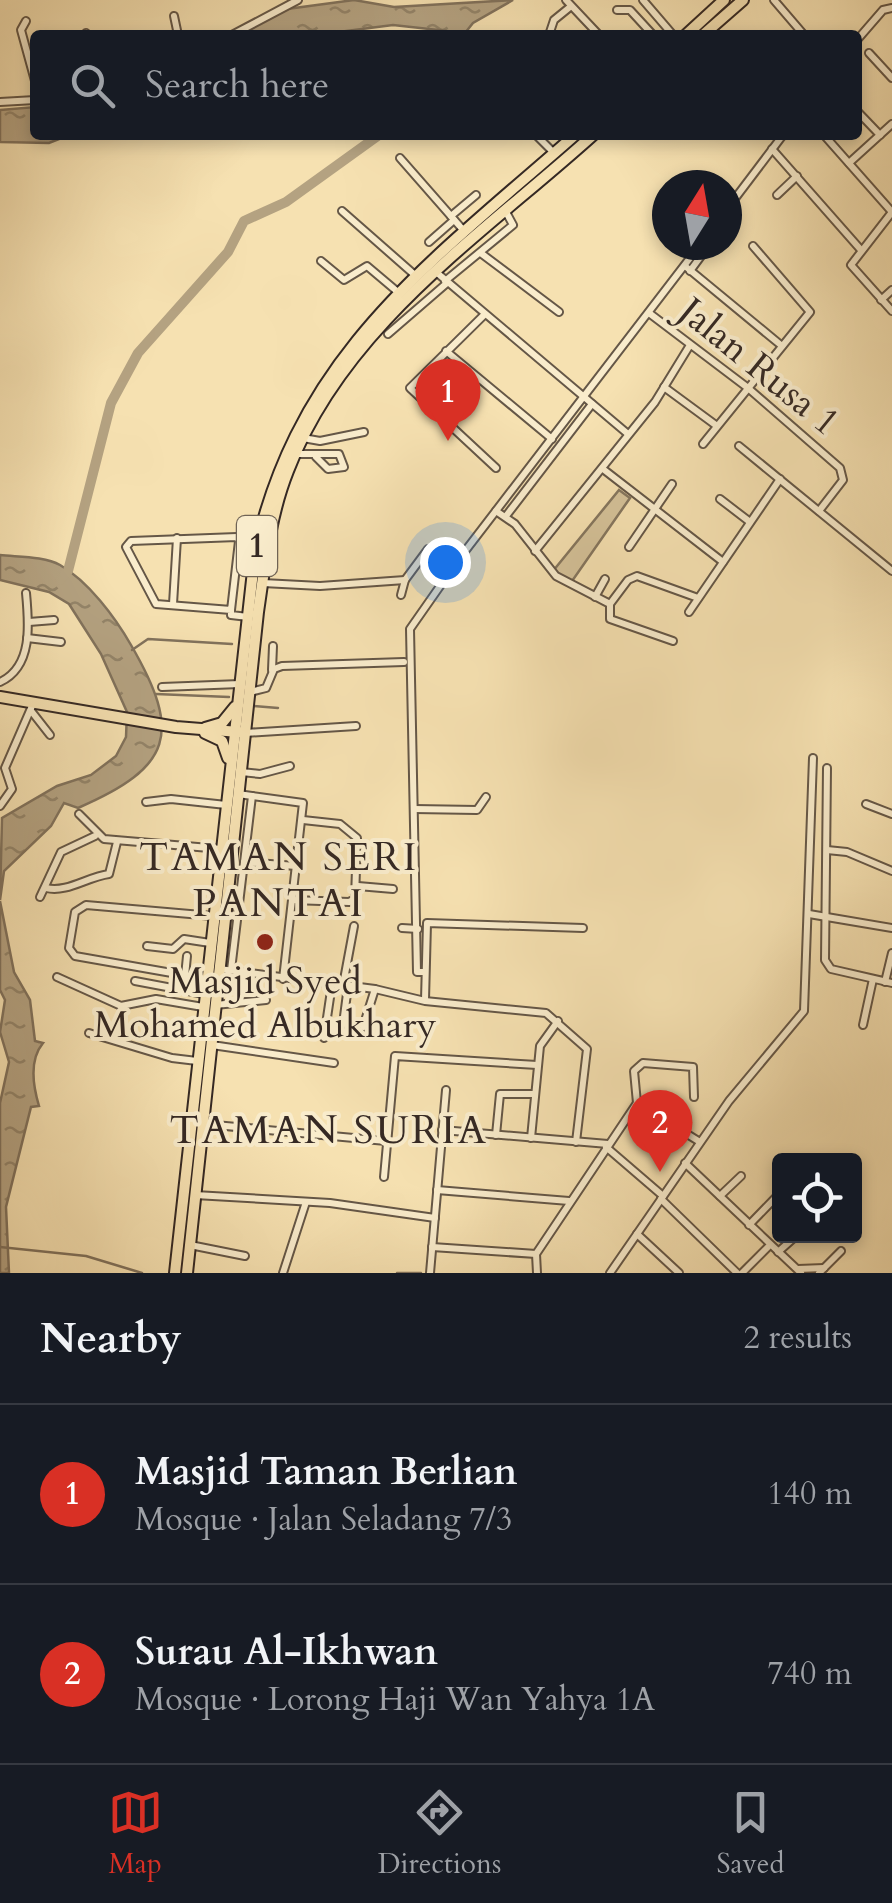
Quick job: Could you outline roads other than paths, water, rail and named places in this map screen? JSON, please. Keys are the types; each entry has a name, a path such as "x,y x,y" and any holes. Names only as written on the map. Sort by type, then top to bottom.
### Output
{"main road":[{"path":"691,30 724,0"},
{"path":"710,30 742,0"},
{"name":"1","path":"175,1273 197,1061 218,968 238,794 248,611 260,530 285,451 340,358 399,292 568,140"},
{"name":"1","path":"244,691 275,514 295,454 348,364 436,272 587,140"},
{"path":"205,730 227,720 244,691"},
{"path":"0,697 32,708 240,736"},
{"path":"205,730 226,748 229,779"},
{"name":"1","path":"187,1273 211,1045 206,979 229,779 240,736"}],"street":[{"path":"241,30 298,0"},
{"path":"643,0 669,30"},
{"path":"774,0 800,30"},
{"path":"551,30 568,3 595,30"},
{"path":"862,34 884,10 892,8"},
{"path":"618,10 630,10 648,30"},
{"path":"174,16 177,30"},
{"path":"26,21 20,30 30,63"},
{"path":"869,53 892,78"},
{"path":"0,102 30,100"},
{"path":"862,116 880,136"},
{"path":"850,164 892,124"},
{"path":"541,140 554,153"},
{"path":"742,190 779,140"},
{"path":"828,140 892,212 851,268 892,312"},
{"path":"772,149 861,250"},
{"path":"400,158 465,232"},
{"path":"777,194 797,176"},
{"path":"429,242 476,195"},
{"path":"342,211 416,276"},
{"path":"388,334 513,224 506,212"},
{"path":"703,444 810,308 753,246"},
{"path":"482,254 559,312"},
{"path":"506,516 649,313 693,260"},
{"path":"321,261 344,280 367,266 399,292"},
{"path":"687,268 782,346"},
{"path":"436,272 628,434"},
{"path":"881,300 892,290"},
{"name":"Jalan Rusa 1","path":"649,313 748,388 844,474 819,510"},
{"path":"484,315 412,384 414,395 496,468"},
{"path":"535,551 603,469 664,387 690,344"},
{"path":"446,351 552,439"},
{"path":"664,387 718,426"},
{"path":"425,972 417,972 409,634 459,559 552,439 588,402"},
{"path":"303,438 320,441 364,432"},
{"path":"739,446 892,570"},
{"path":"295,454 316,457"},
{"path":"603,469 723,562"},
{"path":"689,612 780,479"},
{"path":"629,547 672,484"},
{"path":"720,499 750,522"},
{"path":"496,512 506,516 556,576 610,604"},
{"path":"231,610 238,537 132,541 125,552 156,604 173,604 231,610 248,611"},
{"path":"173,604 177,538"},
{"path":"401,595 405,580 431,547 459,559"},
{"path":"674,640 610,618 610,604 628,580 636,576 698,598"},
{"path":"596,597 605,579"},
{"path":"263,583 320,586 405,580"},
{"path":"0,682 18,672 29,622 26,592"},
{"path":"29,622 54,620"},
{"path":"27,638 61,642"},
{"path":"162,688 266,688 272,672 273,646"},
{"path":"272,672 282,666 404,662"},
{"path":"32,708 50,735"},
{"path":"0,806 12,789 5,768 32,708"},
{"path":"240,736 356,726"},
{"path":"610,1273 700,1142 804,1011 813,758"},
{"path":"240,772 260,774 290,766"},
{"path":"827,768 828,966 889,982 892,954"},
{"path":"238,794 300,800 302,820 282,978"},
{"path":"231,970 252,796"},
{"path":"414,809 477,810 486,797"},
{"path":"146,802 171,799 226,805"},
{"path":"866,804 892,814"},
{"path":"80,814 97,835 117,842 221,849"},
{"path":"292,900 349,902 355,900 358,886 357,838 340,824 302,820"},
{"path":"40,897 60,852 97,835"},
{"path":"46,888 58,890 92,876 109,874 117,842"},
{"path":"827,850 847,852 892,871"},
{"path":"244,862 296,866"},
{"path":"358,886 393,889"},
{"path":"206,979 75,956 69,948 72,918 80,907 93,905 214,916"},
{"path":"809,914 827,913 892,928"},
{"path":"421,1000 424,930 434,922 583,928"},
{"path":"343,1024 354,926"},
{"path":"402,928 418,929"},
{"path":"148,946 173,949 184,940 210,943"},
{"path":"185,976 187,956"},
{"path":"218,968 375,989 421,1000 546,1013 588,1050 576,1142"},
{"path":"57,977 121,1006 156,999 266,1000"},
{"path":"862,1026 872,978"},
{"path":"135,981 208,1002"},
{"path":"324,1038 332,984"},
{"path":"363,1027 375,989"},
{"path":"530,1138 541,1042 558,1020"},
{"path":"89,1033 172,1058 197,1061"},
{"path":"211,1045 334,1063"},
{"path":"384,1176 393,1060 400,1054 537,1065"},
{"path":"538,1273 536,1254 637,1103 634,1071 643,1063 693,1067 694,1097"},
{"path":"430,1273 446,1090"},
{"path":"496,1135 500,1094 535,1094"},
{"path":"637,1103 700,1142"},
{"path":"204,1124 386,1142"},
{"path":"442,1130 607,1146 740,1273 770,1245"},
{"path":"685,1163 799,1271 822,1270 840,1251"},
{"path":"720,1196 741,1176"},
{"path":"437,1190 569,1201"},
{"path":"196,1195 306,1202 435,1218"},
{"path":"749,1224 772,1201"},
{"path":"283,1273 306,1202"},
{"path":"637,1234 678,1273"},
{"path":"778,1252 788,1243"},
{"path":"190,1245 245,1256"},
{"path":"432,1247 536,1254"}],"water":[{"path":"354,0 394,7 513,0 467,30 393,25 354,30 247,30 287,9"},
{"path":"30,107 30,140 56,140 0,142 0,110"},
{"path":"0,555 54,562 91,590 131,645 158,702 162,724 159,744 150,762 134,778 78,808 64,803 51,826 4,871 0,900 2,818 57,786 91,775 116,756 126,737 127,712 101,654 69,604 49,592 0,580"},
{"path":"0,901 14,972 30,1000 35,1041 43,1043 34,1065 39,1106 31,1107 6,1207 9,1273 0,1273 0,1103 9,1062 0,1032 5,1000 0,990"}],"waterway":[{"path":"60,580 68,571 111,403 138,353 228,252 244,221 286,202 372,140"},
{"path":"132,650 148,639 232,644"},
{"path":"156,694 229,697"},
{"path":"253,706 278,708"},
{"path":"0,1247 86,1256 142,1273"},
{"path":"397,1273 421,1273"}],"place":[{"name":"Masjid Taman Berlian","path":"448,441"},
{"name":"Masjid Syed Mohamed Albukhary","path":"265,942"},
{"name":"Surau Al-Ikhwan","path":"660,1172"}],"district":[{"name":"TAMAN SERI PANTAI","path":"279,880"},
{"name":"TAMAN SURIA","path":"329,1130"}]}
